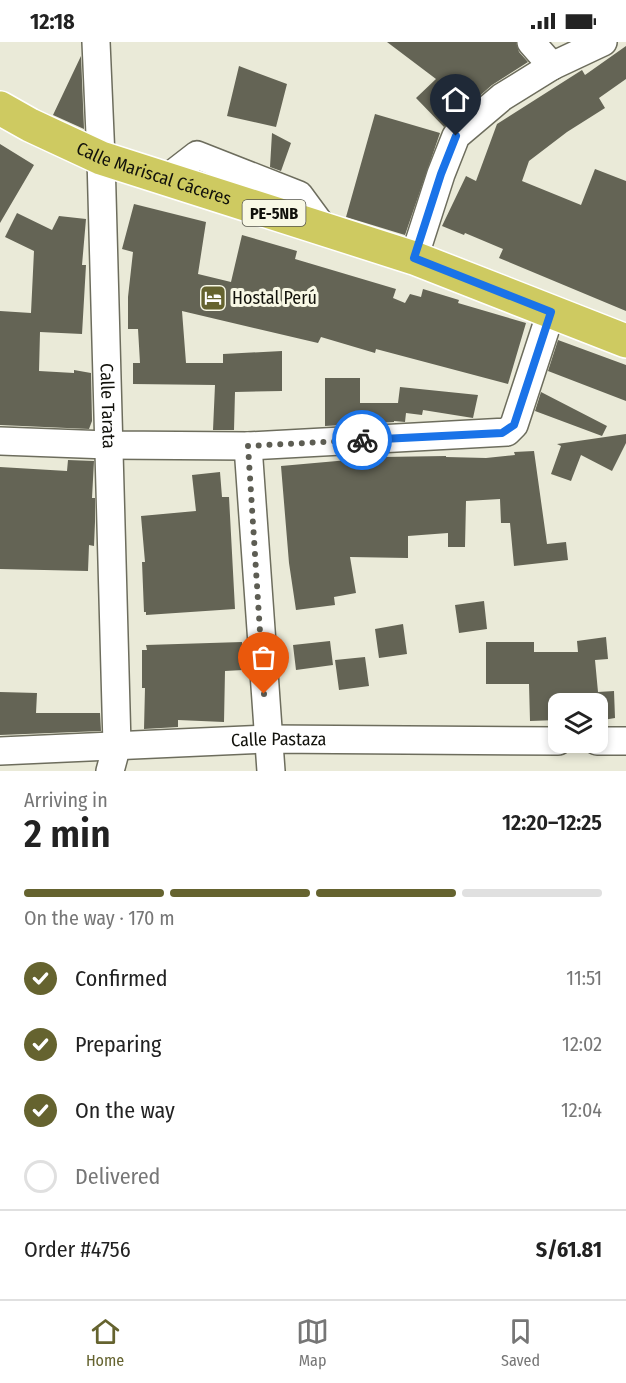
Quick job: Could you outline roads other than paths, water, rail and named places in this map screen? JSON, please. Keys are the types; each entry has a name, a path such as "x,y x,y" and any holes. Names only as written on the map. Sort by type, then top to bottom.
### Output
{"highway":[{"name":"Calle Mariscal Cáceres","path":"0,108 30,125 101,158 414,258 551,312"},
{"name":"PE-5NB","path":"551,312 626,341"}],"street":[{"name":"Calle Tarata","path":"96,42 117,745 110,771"},
{"path":"531,42 552,66"},
{"path":"414,258 441,174 456,136 502,97 552,66 603,42"},
{"path":"0,441 108,445 248,446 507,432 514,425 551,312"},
{"path":"248,446 271,771"},
{"name":"Calle Pastaza","path":"0,751 267,739 548,741"},
{"path":"608,741 626,741"}],"place":[{"name":"Hostal Perú","path":"213,298"}]}
